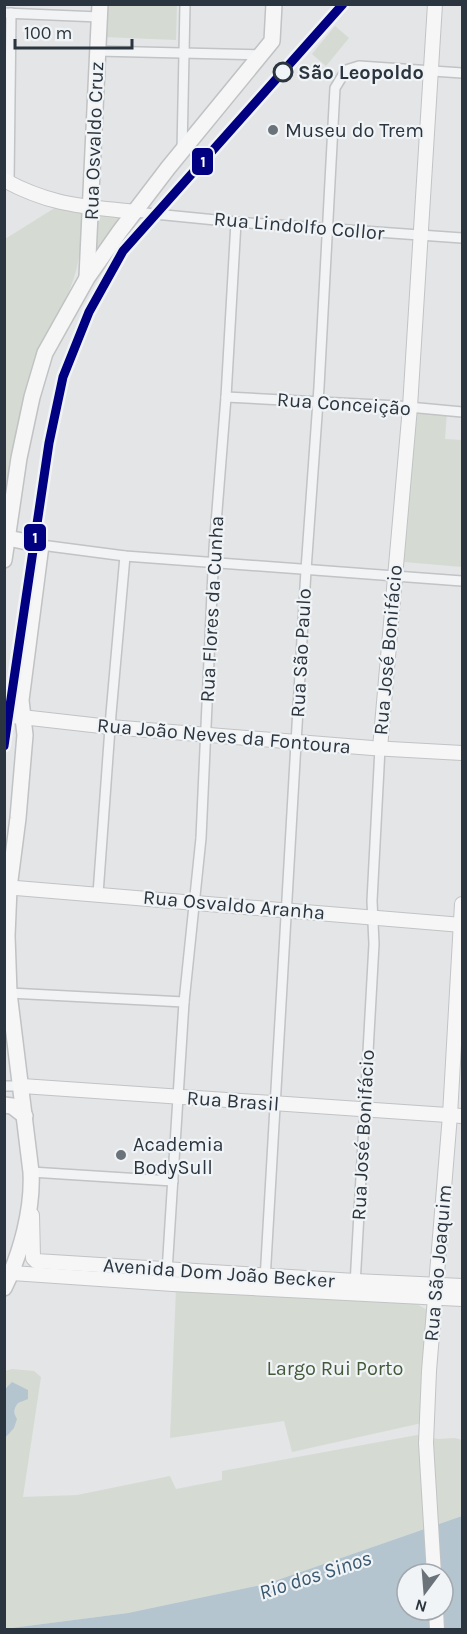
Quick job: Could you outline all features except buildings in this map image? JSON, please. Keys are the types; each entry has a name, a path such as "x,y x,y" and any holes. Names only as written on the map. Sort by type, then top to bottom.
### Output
{"main road":[{"path":"4,560 19,458 45,353 87,278 135,212 272,41 274,4"},
{"name":"Rua Osvaldo Cruz","path":"87,278 100,11"},
{"path":"4,1288 31,1202 31,1173 22,1086 9,993 7,888 18,818 25,735 21,700 41,545 8,538"},
{"path":"4,1105 12,1106 25,1116"}],"street":[{"path":"182,151 185,4"},
{"name":"Rua José Bonifácio","path":"355,1288 374,944 372,901 380,748 410,408 436,5"},
{"path":"100,11 8,13 7,181 48,200 91,208 135,212"},
{"path":"97,51 262,55"},
{"name":"Rua São Paulo","path":"265,1282 335,88 345,70 359,66 431,71"},
{"path":"431,71 462,74"},
{"name":"Rua Lindolfo Collor","path":"135,212 236,222 462,238"},
{"name":"Rua Flores da Cunha","path":"166,1284 184,1002 201,838 213,563 236,222"},
{"name":"Rua Conceição","path":"226,397 318,401 462,412"},
{"path":"41,545 125,556 462,581"},
{"path":"98,894 125,556"},
{"name":"Rua João Neves da Fontoura","path":"4,715 205,735 462,753"},
{"name":"Rua Osvaldo Aranha","path":"7,888 462,925"},
{"name":"Rua São Joaquim","path":"433,1562 426,1443 429,1371 456,1116 462,904"},
{"path":"9,993 184,1002"},
{"name":"Rua Brasil","path":"4,1086 456,1116"},
{"path":"31,1173 173,1180"},
{"name":"Avenida Dom João Becker","path":"31,1202 34,1260 168,1269 265,1282 355,1288 436,1291 462,1286"},
{"name":"Avenida Dom João Becker","path":"8,1271 166,1284 265,1282"},
{"name":"Avenida Dom João Becker","path":"436,1291 462,1299"}],"green space":[{"path":"105,5 177,5 176,40 104,37"},
{"path":"335,26 349,38 326,66 312,54"},
{"path":"61,204 82,211 79,257 72,283 53,325 5,524 5,239"},
{"path":"96,214 126,216 94,258"},
{"path":"414,409 447,412 445,439 462,440 462,567 404,562"},
{"name":"Largo Rui Porto","path":"176,1287 400,1300 417,1304 429,1311 422,1423 292,1452 284,1421 170,1438"},
{"path":"12,1369 34,1371 41,1377 23,1497 77,1495 170,1476 176,1489 222,1480 222,1471 417,1435 462,1440 462,1516 266,1584 128,1613 5,1629 5,1438 14,1427 15,1409 18,1402 6,1386 5,1389 5,1371"}],"water":[{"path":"12,1382 28,1390 28,1399 18,1403 15,1409 17,1419 14,1428 5,1438 5,1389"},
{"name":"Rio dos Sinos","path":"462,1516 462,1629 4,1629 128,1613 266,1584"}],"transit line":[{"name":"1","path":"4,746 49,443 63,377 89,312 123,251 343,4"}],"place":[{"name":"São Leopoldo","path":"283,72"},
{"name":"Museu do Trem","path":"273,130"},
{"name":"Academia BodySull","path":"121,1155"}]}
